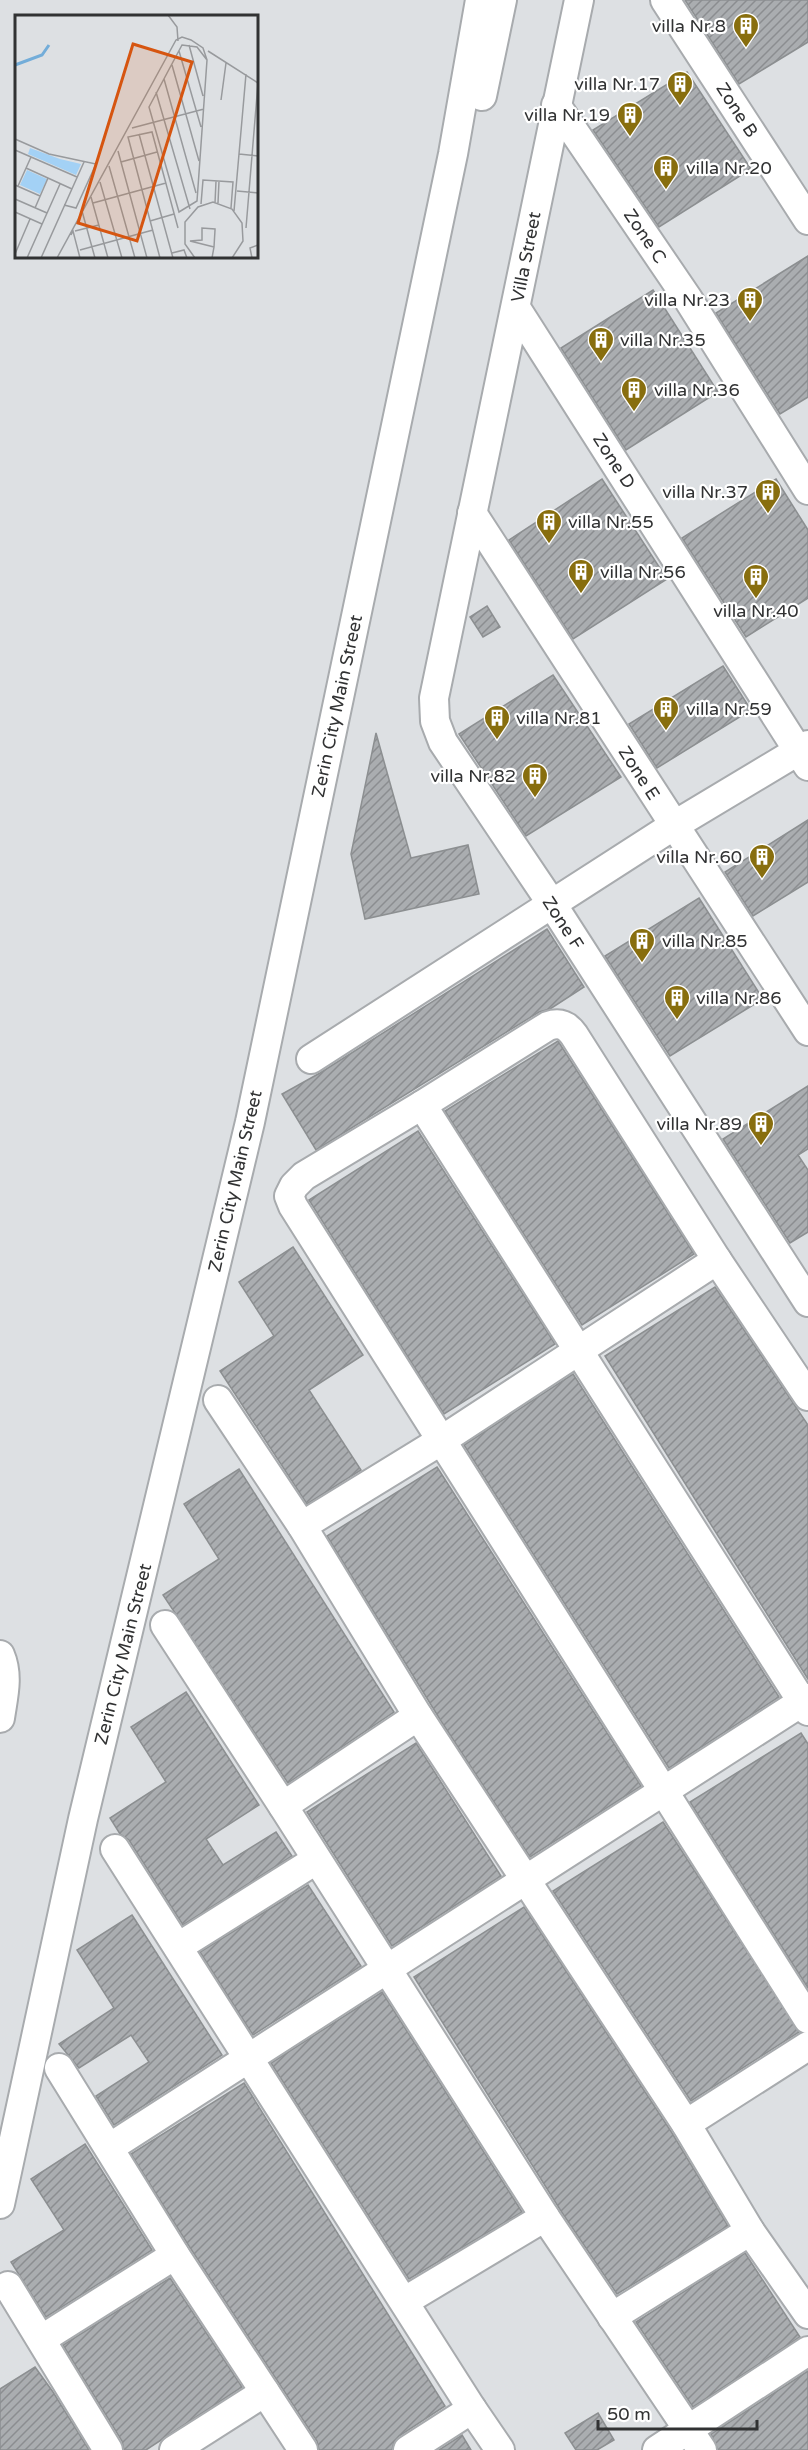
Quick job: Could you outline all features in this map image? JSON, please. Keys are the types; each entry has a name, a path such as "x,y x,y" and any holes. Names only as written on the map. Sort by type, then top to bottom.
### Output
{"street":[{"name":"Zerin City Main Street","path":"0,2204 83,1819 250,1122 453,154 480,0"},
{"name":"Zerin City Main Street","path":"453,154 481,100 502,0"},
{"name":"Villa Street","path":"472,513 579,0"},
{"name":"Zone B","path":"665,0 808,220"},
{"name":"Zone C","path":"556,105 688,299 808,490"},
{"name":"Zone D","path":"516,308 805,754"},
{"name":"Zone E","path":"472,513 808,1031"},
{"name":"Zone F","path":"472,513 434,699 435,721 443,742 552,904 808,1302"},
{"path":"311,1059 673,826 805,754"},
{"path":"808,1396 717,1260 574,1035 561,1024 548,1026 304,1176 294,1186 290,1196 292,1206 808,2019"},
{"path":"109,2148 663,1790 806,1704 422,1105"},
{"path":"302,1526 442,1440 717,1260"},
{"path":"218,1400 302,1526 418,1716 524,1880 686,2124 750,2231 808,2314"},
{"path":"165,1625 545,2217 695,2440"},
{"path":"0,1655 4,1663 6,1683 0,1718"},
{"path":"283,1806 418,1716"},
{"path":"115,1849 500,2450"},
{"path":"178,1947 316,1860"},
{"path":"686,2124 808,2046"},
{"path":"59,2068 175,2255 303,2450"},
{"path":"405,2301 545,2217"},
{"path":"612,2317 750,2231"},
{"path":"42,2339 175,2255"},
{"path":"8,2286 108,2450"},
{"path":"657,2450 695,2440 808,2351"},
{"path":"174,2450 265,2392"},
{"path":"408,2450 472,2409"}],"building":[{"path":"685,0 808,0 808,42 739,84"},
{"path":"687,72 751,169 659,227 593,130"},
{"path":"808,256 808,397 780,414 716,313"},
{"path":"653,290 718,392 626,450 561,348"},
{"path":"602,479 667,579 573,639 509,540"},
{"path":"776,479 808,530 808,598 746,637 682,538"},
{"path":"487,606 500,627 483,637 470,617"},
{"path":"723,666 751,710 657,768 629,724"},
{"path":"553,675 621,777 526,836 459,734"},
{"path":"376,733 411,858 468,845 479,894 365,919 351,854"},
{"name":"villa Nr.60","path":"808,820 808,882 753,916 725,872"},
{"path":"699,898 763,999 670,1056 605,956"},
{"path":"547,929 584,987 550,1009 539,1012 316,1150 282,1094 320,1073"},
{"path":"558,1041 694,1254 582,1325 445,1111"},
{"path":"808,1086 808,1149 798,1155 808,1170 808,1232 790,1243 723,1139"},
{"path":"418,1131 555,1344 444,1414 309,1200"},
{"path":"293,1247 363,1355 309,1390 361,1470 307,1504 220,1371 274,1336 239,1282"},
{"path":"715,1287 808,1425 808,1679 605,1356"},
{"path":"573,1374 779,1697 669,1768 464,1445"},
{"path":"437,1467 641,1786 530,1857 441,1721 327,1536"},
{"path":"239,1469 394,1712 288,1783 163,1595 219,1559 184,1504"},
{"path":"186,1692 259,1805 206,1839 223,1865 276,1832 292,1856 183,1925 129,1840 120,1834 110,1818 166,1782 131,1727"},
{"path":"801,1733 808,1744 808,1988 690,1802"},
{"path":"416,1743 501,1876 392,1946 307,1812"},
{"path":"663,1822 799,2032 691,2101 553,1891"},
{"path":"308,1885 361,1966 253,2035 200,1952"},
{"path":"524,1907 672,2133 728,2226 617,2294 561,2211 414,1977"},
{"path":"132,1915 222,2055 114,2125 96,2096 149,2062 131,2035 79,2068 59,2044 114,2008 77,1950"},
{"path":"382,1992 522,2212 409,2279 271,2063"},
{"path":"244,2083 445,2406 399,2436 392,2450 319,2450 317,2441 131,2154"},
{"path":"85,2144 152,2250 46,2317 11,2262 64,2230 31,2179"},
{"path":"745,2253 800,2337 693,2407 636,2322"},
{"path":"170,2278 242,2387 146,2450 124,2450 122,2441 63,2345"},
{"path":"35,2367 89,2450 0,2450 0,2389"},
{"path":"808,2371 808,2450 718,2450 711,2434"},
{"path":"598,2413 614,2440 597,2450 576,2450 565,2433"},
{"path":"462,2435 471,2450 439,2450"}],"place":[{"name":"villa Nr.8","path":"746,49"},
{"name":"villa Nr.17","path":"680,107"},
{"name":"villa Nr.19","path":"630,138"},
{"name":"villa Nr.20","path":"666,191"},
{"name":"villa Nr.23","path":"750,323"},
{"name":"villa Nr.35","path":"601,363"},
{"name":"villa Nr.36","path":"634,413"},
{"name":"villa Nr.37","path":"768,515"},
{"name":"villa Nr.55","path":"549,545"},
{"name":"villa Nr.56","path":"581,595"},
{"name":"villa Nr.40","path":"756,600"},
{"name":"villa Nr.59","path":"666,732"},
{"name":"villa Nr.81","path":"497,741"},
{"name":"villa Nr.82","path":"535,799"},
{"name":"villa Nr.60","path":"762,880"},
{"name":"villa Nr.85","path":"642,964"},
{"name":"villa Nr.86","path":"677,1021"},
{"name":"villa Nr.89","path":"761,1147"}]}
